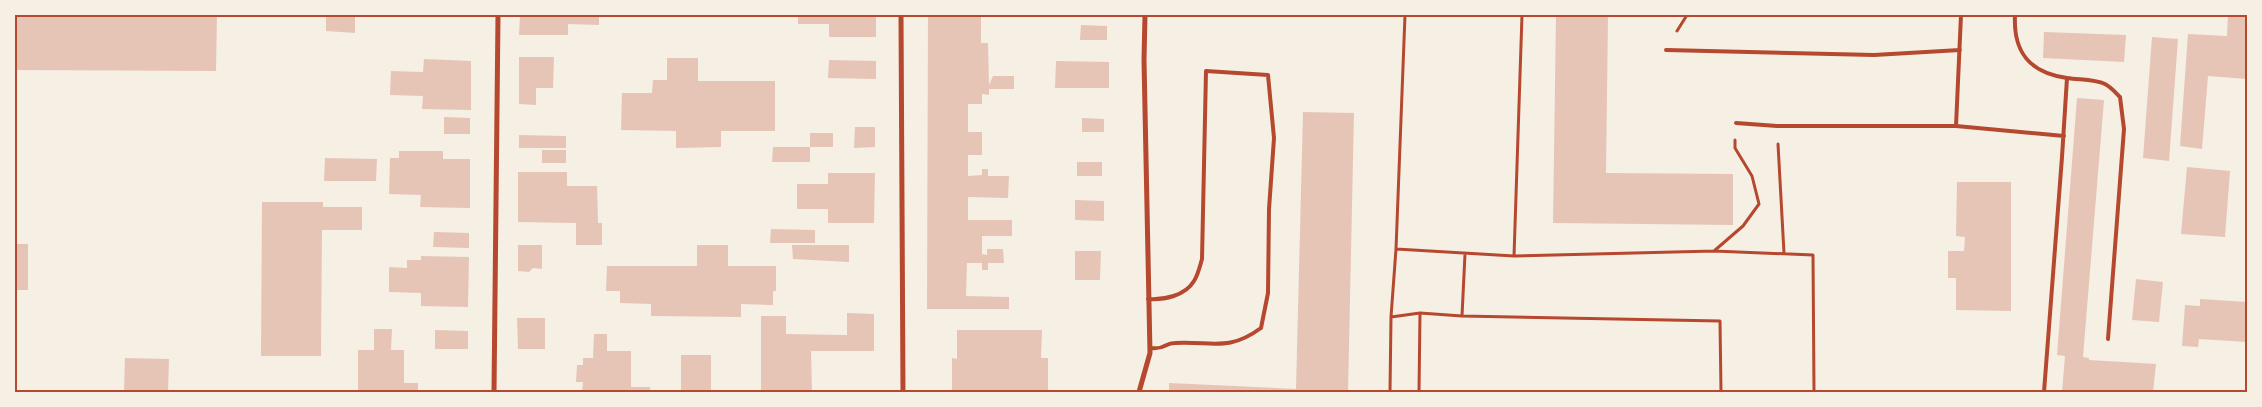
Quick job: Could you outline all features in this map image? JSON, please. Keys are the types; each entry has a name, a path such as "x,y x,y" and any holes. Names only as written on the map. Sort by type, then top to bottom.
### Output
{"street":[{"path":"494,392 498,15"},
{"path":"901,15 903,392"},
{"path":"1139,392 1150,348 1144,60 1145,15"}],"lane":[{"path":"1956,126 1962,15"},
{"path":"2015,15 2017,39 2023,56 2034,68 2048,74 2106,84 2120,97 2124,129 2108,340"},
{"path":"1666,50 1874,55 1960,50"},
{"path":"1148,299 1160,300 1179,294 1194,282 1202,259 1206,71 1268,75 1274,138 1269,209 1268,293 1261,328 1247,338 1233,344 1172,343 1161,350 1150,348"},
{"path":"2044,392 2064,136 2066,78"},
{"path":"1736,123 1777,126 1956,126 2064,136"}],"path":[{"path":"1390,392 1391,317 1396,249 1405,15"},
{"path":"1514,256 1522,15"},
{"path":"1714,251 1743,226 1759,204 1752,176 1735,148 1736,123"},
{"path":"1777,126 1784,254"},
{"path":"1396,249 1514,256 1714,251 1813,255 1814,392"},
{"path":"1462,316 1465,254"},
{"path":"1391,317 1420,313 1462,316 1720,321 1721,392"},
{"path":"1419,392 1420,313"}],"building":[{"path":"15,15 217,15 216,71 15,70"},
{"path":"326,15 355,15 355,33 326,31"},
{"path":"520,15 599,15 599,25 568,24 568,35 519,35"},
{"path":"798,15 876,15 876,37 829,37 829,24 798,24"},
{"path":"928,15 981,15 981,43 988,43 989,85 993,76 1014,76 1014,89 989,89 989,95 982,94 982,104 968,104 968,132 982,132 982,155 968,155 968,176 982,175 982,169 988,169 988,176 1009,176 1008,198 968,197 968,220 1012,220 1012,236 982,236 982,254 987,255 987,249 1003,249 1004,263 988,263 988,270 982,270 982,263 967,263 966,296 1009,297 1009,309 927,309"},
{"path":"1556,15 1608,15 1606,173 1733,174 1733,225 1553,223"},
{"path":"2228,15 2247,15 2247,79 2208,76 2202,149 2180,146 2188,34 2227,36"},
{"path":"1081,25 1107,26 1107,40 1080,40"},
{"path":"2044,32 2126,35 2124,62 2043,58"},
{"path":"2152,37 2178,39 2169,161 2143,158"},
{"path":"519,57 554,57 553,88 536,88 536,105 519,104"},
{"path":"667,58 698,58 698,81 775,81 775,131 721,131 721,147 676,148 676,131 621,130 622,93 652,93 653,80 667,80"},
{"path":"424,59 471,61 471,110 422,109 423,96 390,95 391,71 423,72"},
{"path":"829,60 876,61 876,79 828,78"},
{"path":"1056,61 1109,62 1109,88 1055,88"},
{"path":"2077,98 2104,100 2083,357 2089,358 2089,360 2156,364 2153,392 2062,392 2065,356 2057,355"},
{"path":"1303,112 1354,113 1348,392 1169,392 1169,383 1296,389"},
{"path":"444,117 470,118 470,134 444,134"},
{"path":"1082,118 1104,119 1104,132 1082,132"},
{"path":"855,127 875,127 875,147 854,148"},
{"path":"810,133 833,133 833,147 810,147"},
{"path":"519,135 566,136 566,148 519,148"},
{"path":"773,147 810,147 810,162 772,162"},
{"path":"542,150 566,150 566,163 542,163"},
{"path":"399,151 443,151 443,159 470,159 470,208 420,207 421,195 389,194 390,158 399,158"},
{"path":"325,158 377,159 376,181 324,181"},
{"path":"1077,162 1102,162 1102,176 1077,176"},
{"path":"2187,167 2230,171 2225,237 2181,234"},
{"path":"518,172 567,172 567,186 597,186 598,223 602,223 602,245 576,245 576,223 518,222"},
{"path":"828,173 875,173 874,223 828,223 828,209 797,209 797,184 828,184"},
{"path":"1957,182 2011,182 2011,311 1956,310 1956,278 1948,278 1948,251 1964,251 1965,237 1956,236"},
{"path":"1075,200 1104,201 1104,221 1075,220"},
{"path":"262,202 323,202 323,207 362,207 362,230 322,230 321,356 261,356"},
{"path":"771,229 815,230 815,243 770,243"},
{"path":"434,232 469,233 469,248 433,247"},
{"path":"15,244 28,244 28,290 15,290"},
{"path":"518,245 542,245 542,269 533,268 529,272 518,271"},
{"path":"697,245 728,245 728,266 776,266 776,291 773,291 773,305 741,304 741,317 651,316 651,304 620,303 620,291 606,291 607,266 697,266"},
{"path":"792,245 849,245 849,262 793,259"},
{"path":"1075,251 1101,251 1100,280 1075,280"},
{"path":"421,256 469,257 468,307 421,306 421,293 389,292 389,267 407,268 407,260 421,260"},
{"path":"2136,279 2163,282 2159,322 2132,320"},
{"path":"2200,299 2247,302 2247,342 2199,339 2198,347 2182,346 2185,305 2200,306"},
{"path":"847,313 874,314 874,351 811,351 812,392 761,392 761,316 786,316 786,334 847,335"},
{"path":"517,318 545,318 545,349 518,349"},
{"path":"374,329 392,329 391,350 404,350 404,383 418,383 418,392 358,392 358,350 374,350"},
{"path":"435,330 468,331 468,349 435,349"},
{"path":"957,330 1042,330 1041,358 1048,358 1048,392 952,392 952,358 957,359"},
{"path":"594,334 607,334 607,351 631,351 631,387 650,387 650,392 582,392 583,382 576,382 577,365 583,365 583,358 593,358"},
{"path":"681,355 711,355 711,392 681,392"},
{"path":"125,358 169,359 168,392 124,392"}]}
